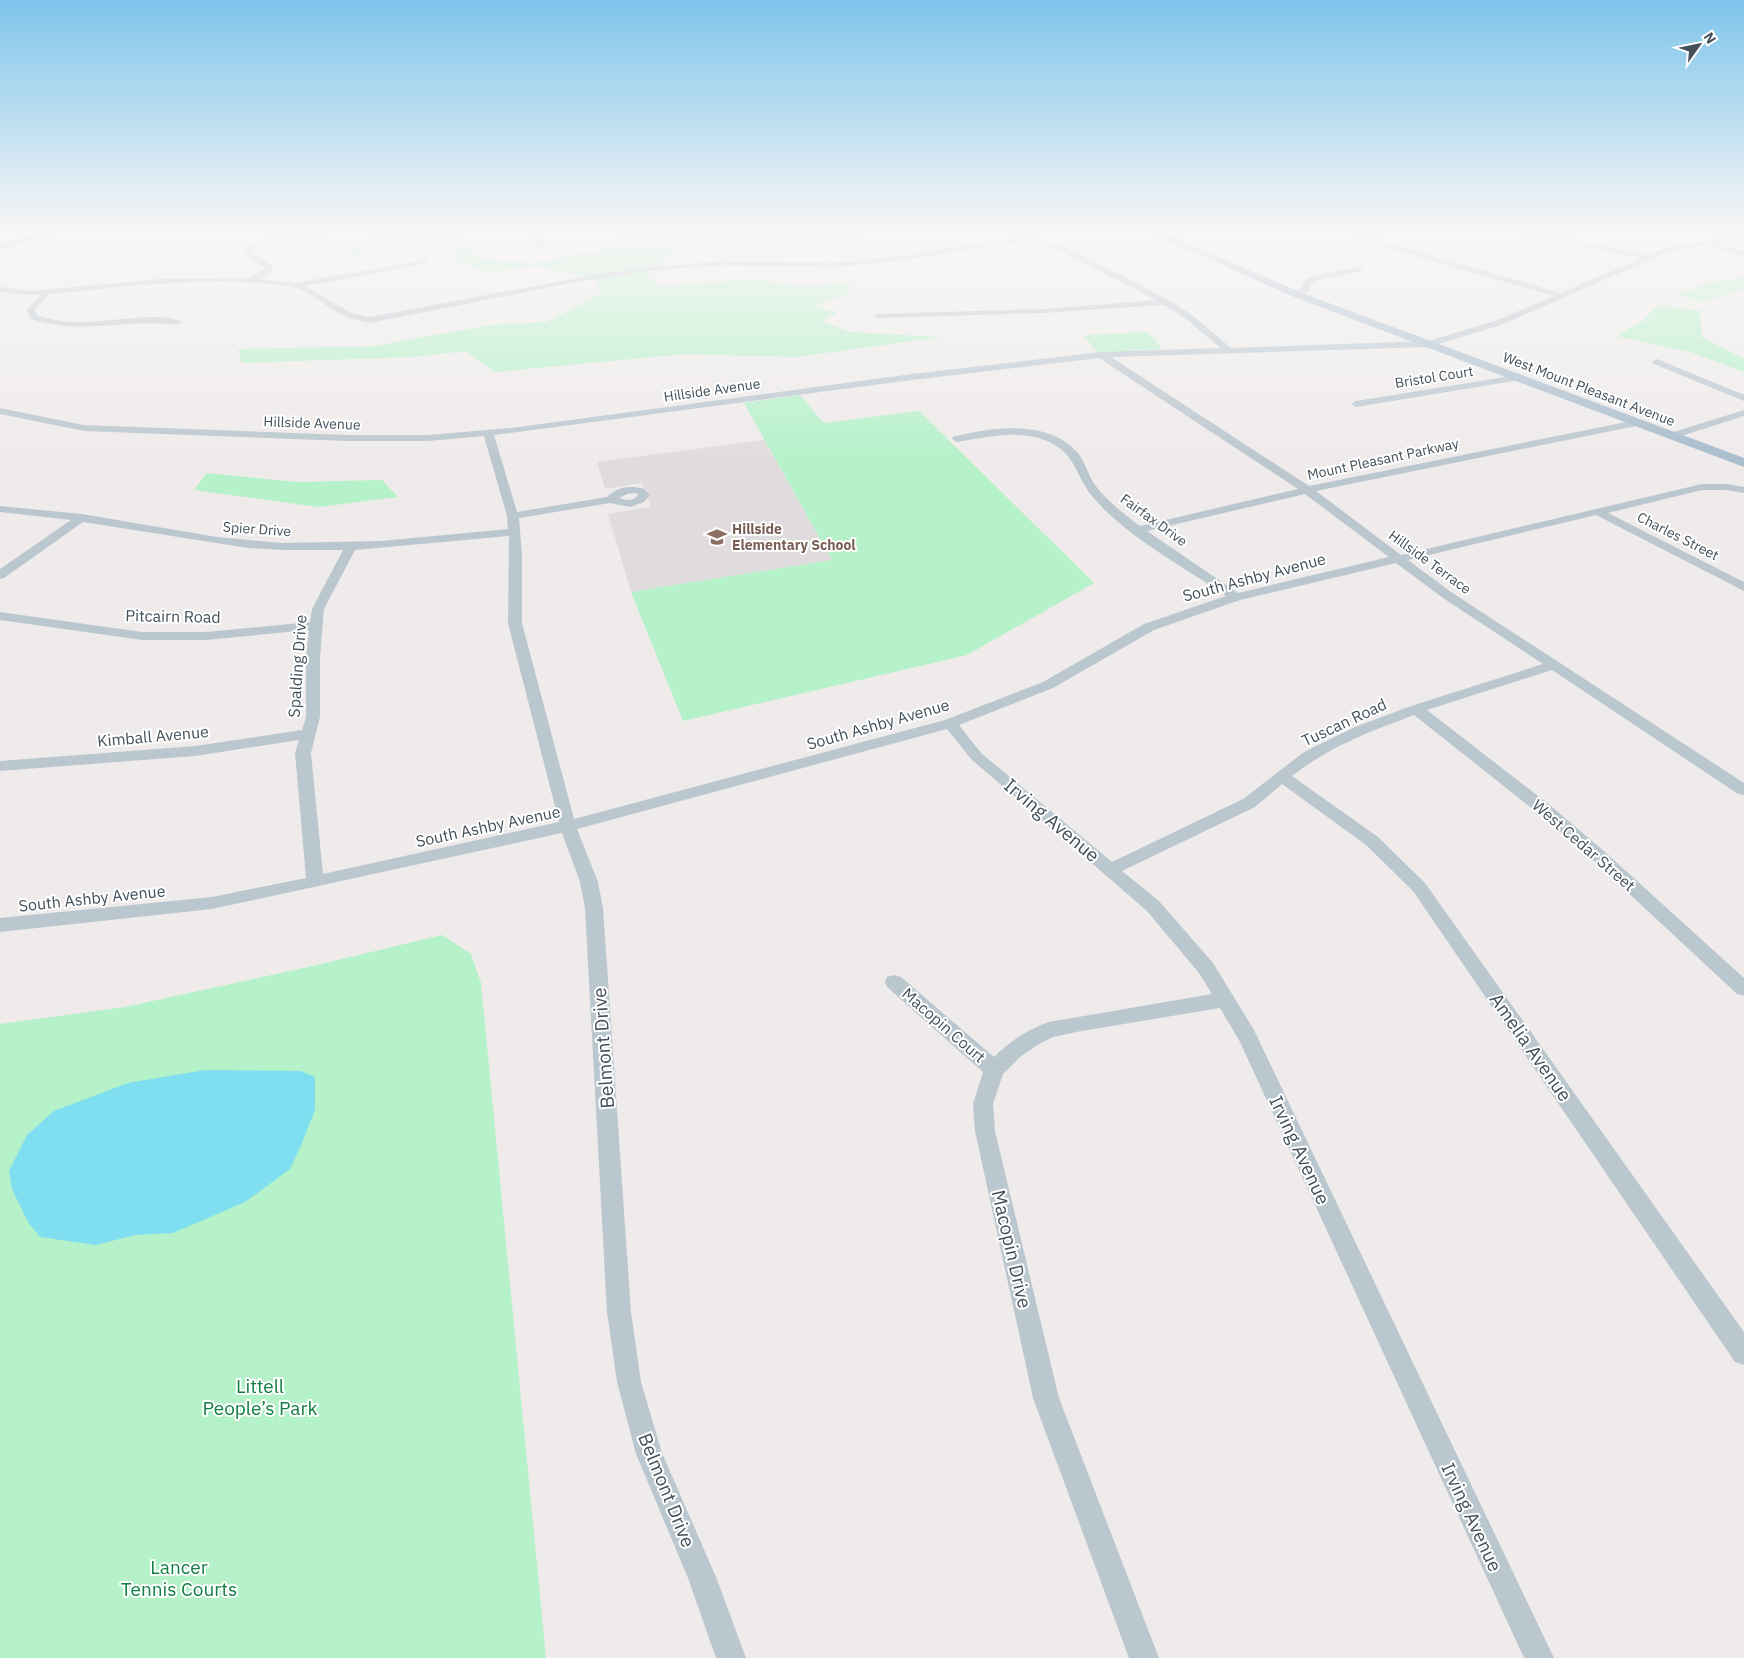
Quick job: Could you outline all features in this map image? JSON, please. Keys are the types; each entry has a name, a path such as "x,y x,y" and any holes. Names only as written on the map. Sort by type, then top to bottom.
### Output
{"main road":[{"name":"West Mount Pleasant Avenue","path":"1328,306 1744,463"}],"street":[{"path":"34,306 31,310 34,317 47,322 77,325 163,320 178,322"},
{"path":"333,306 351,318 370,320 440,306"},
{"path":"878,316 1043,311 1106,306"},
{"path":"1173,306 1189,317 1227,349"},
{"name":"Hillside Avenue","path":"0,411 84,428 387,439 488,433 920,376 1101,355 1227,349 1429,344 1498,323 1535,306"},
{"name":"Hillside Terrace","path":"1101,355 1308,490 1447,595 1744,790"},
{"path":"1657,362 1744,398"},
{"name":"Bristol Court","path":"1356,404 1517,378"},
{"path":"1672,436 1744,413"},
{"name":"Mount Pleasant Parkway","path":"1138,530 1308,490 1636,423"},
{"name":"Fairfax Drive","path":"956,440 1004,432 1036,434 1048,438 1071,451 1093,491 1138,530 1236,596"},
{"name":"Belmont Drive","path":"488,433 513,524 516,556 515,623 568,826 589,882 594,908 619,1312 629,1382 649,1454 702,1577 731,1658"},
{"name":"South Ashby Avenue","path":"0,925 212,903 568,826 950,723 1039,689 1149,627 1236,596 1702,487 1727,487 1744,490"},
{"name":"Spier Drive","path":"0,509 82,517 241,544 350,548 513,524 610,500"},
{"name":"Charles Street","path":"1598,512 1744,587"},
{"path":"0,575 82,517"},
{"name":"Spalding Drive","path":"315,882 303,753 314,718 313,657 316,626 318,609 350,548"},
{"name":"Pitcairn Road","path":"0,616 142,636 206,636 316,626"},
{"name":"Tuscan Road","path":"1111,869 1249,803 1309,756 1360,730 1416,709 1554,665"},
{"name":"West Cedar Street","path":"1416,709 1545,810 1599,856 1744,989"},
{"name":"Irving Avenue","path":"950,723 976,756 1153,906 1206,968 1247,1036 1539,1658"},
{"name":"Kimball Avenue","path":"0,766 195,751 309,734"},
{"name":"Amelia Avenue","path":"1282,777 1377,844 1403,868 1419,887 1744,1353"},
{"name":"Macopin Court","path":"894,982 994,1069"},
{"name":"Macopin Drive","path":"1144,1658 1046,1398 985,1132 982,1104 994,1069 1032,1038 1049,1030 1225,1000"}],"shaded area":[{"name":"Hillside Elementary School","path":"764,440 832,560 631,592 608,514 651,507 642,483 605,489 597,462"}],"green space":[{"path":"577,306 815,306 837,313 822,321 849,332 942,337 796,357 685,354 495,372 466,351 414,357 242,363 238,349 374,346 490,325 546,322"},
{"path":"1656,306 1702,311 1700,315 1702,337 1744,359 1744,372 1690,352 1616,336 1643,321"},
{"path":"1148,332 1163,349 1097,353 1084,335"},
{"path":"800,395 824,423 919,411 1094,583 967,655 683,721 631,592 832,560 744,403"},
{"path":"207,473 297,482 382,480 398,497 319,507 194,490"},
{"name":"Littell People’s Park","path":"442,935 471,954 481,983 546,1658 0,1658 0,1024 125,1007 313,966"}],"water":[{"path":"205,1070 301,1071 315,1077 315,1110 290,1169 245,1202 173,1233 135,1235 96,1245 40,1237 28,1222 12,1189 9,1171 27,1135 54,1111 128,1083"}],"place":[{"name":"Hillside Elementary School","path":"717,537"}],"park label":[{"name":"Lancer Tennis Courts","path":"179,1578"}]}
